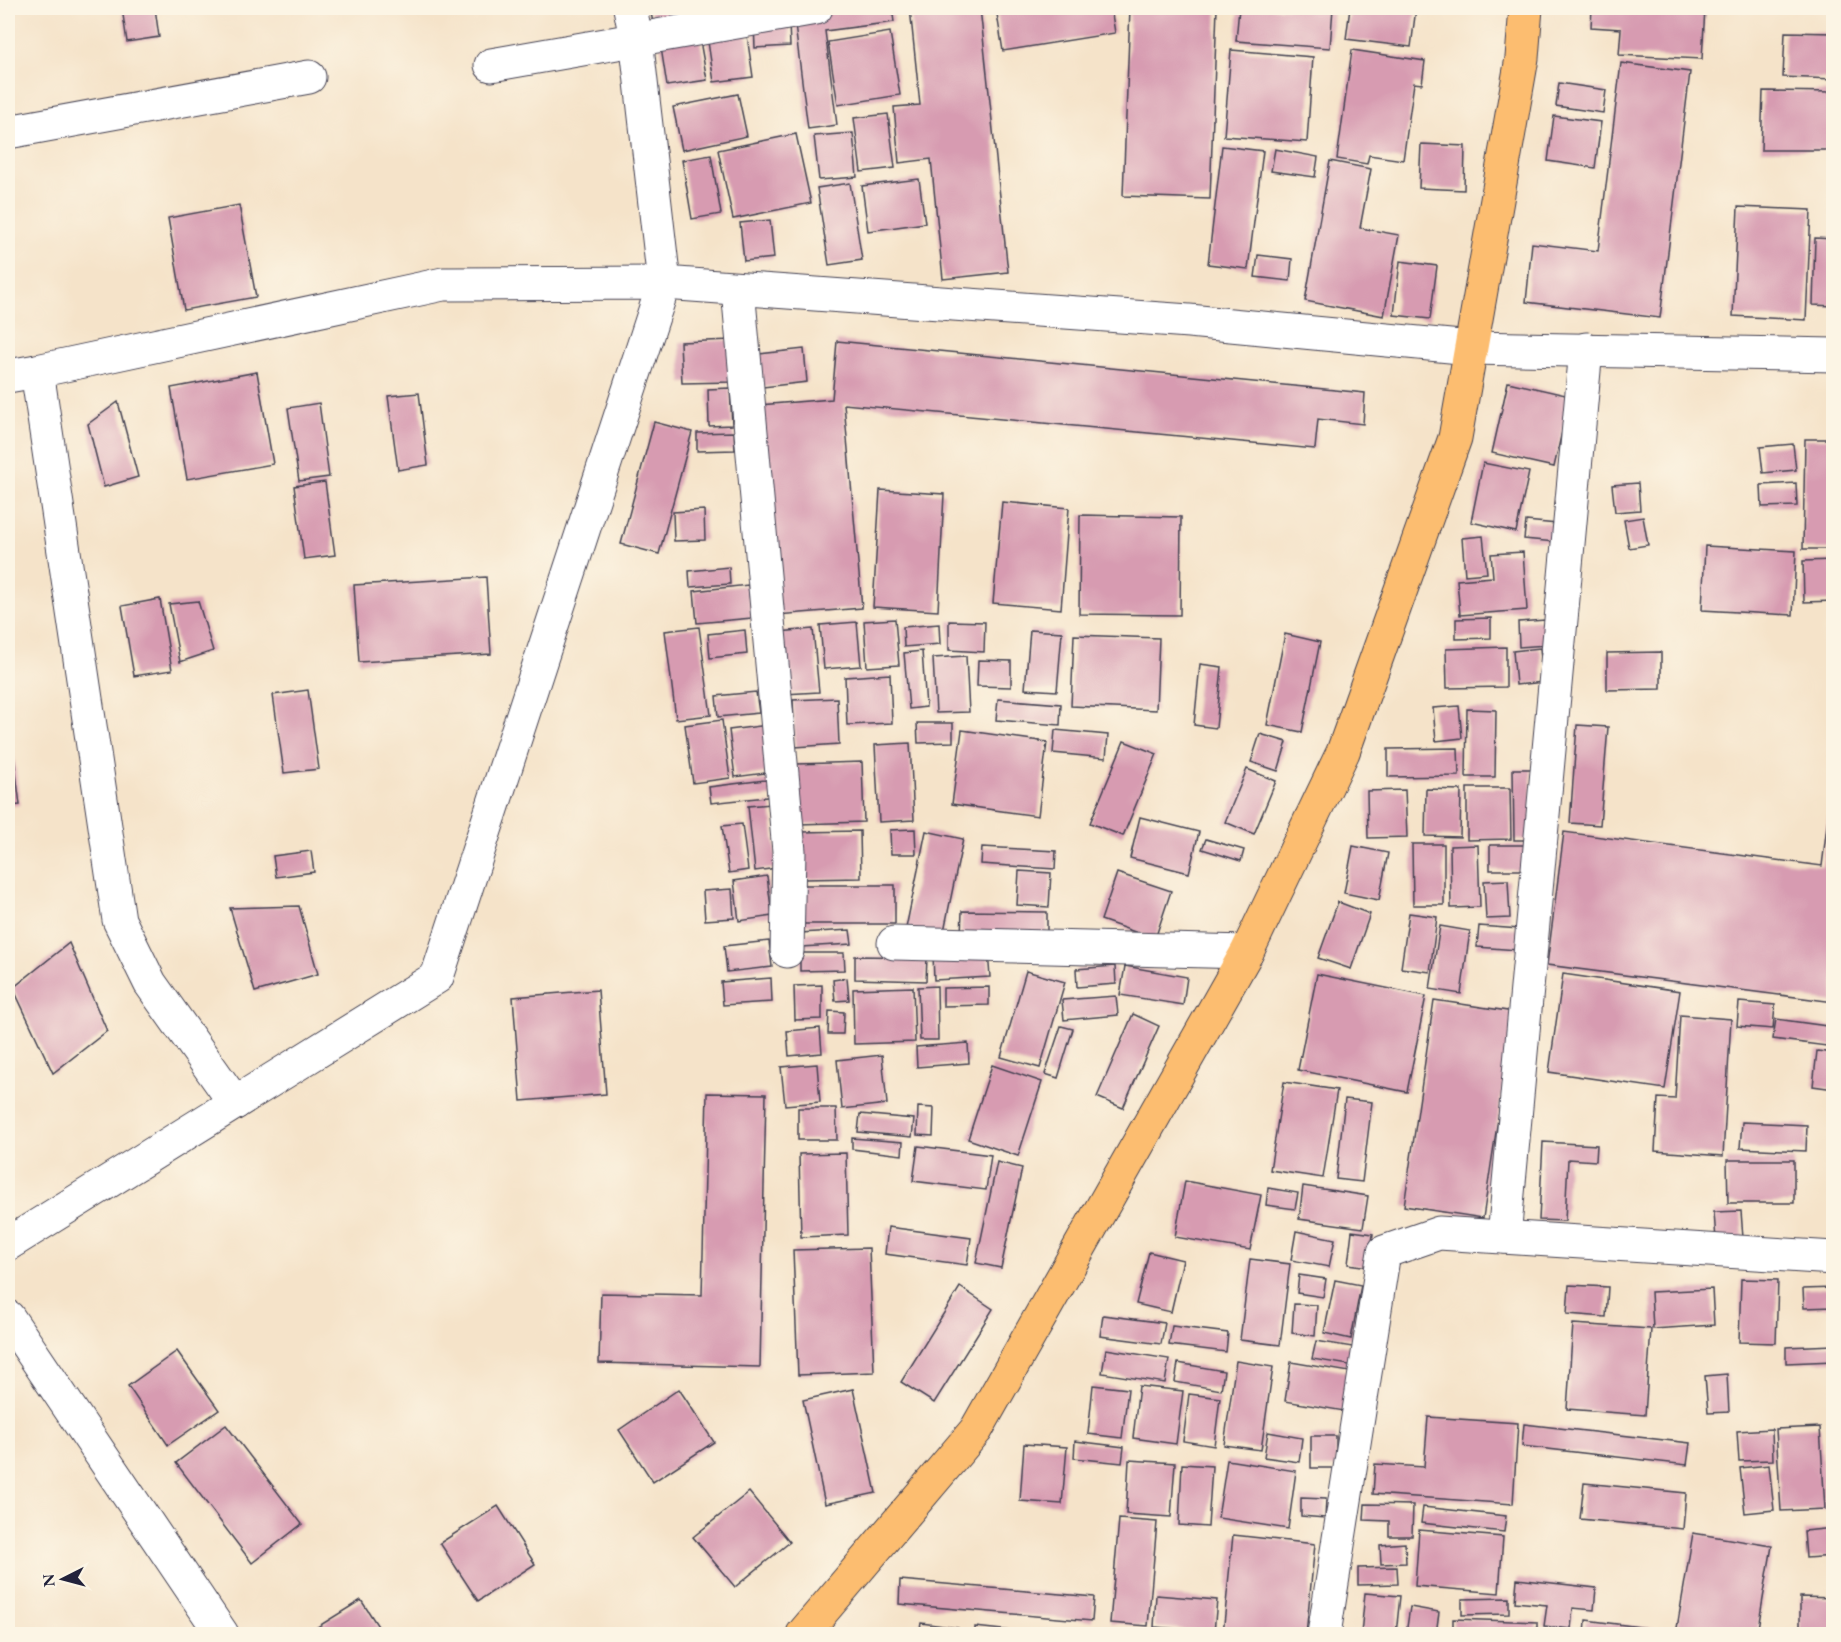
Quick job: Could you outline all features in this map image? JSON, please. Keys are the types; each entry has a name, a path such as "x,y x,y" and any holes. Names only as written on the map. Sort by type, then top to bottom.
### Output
{"main road":[{"path":"803,1635 976,1430 1247,952 1343,752 1455,438 1522,58 1526,8"}],"street":[{"path":"491,65 633,23 816,8"},
{"path":"8,1244 437,977 664,283 633,23"},
{"path":"8,132 309,77"},
{"path":"235,1103 150,983 119,920 22,373 443,284 664,283 1189,321 1470,348 1833,354"},
{"path":"738,289 789,851 787,951"},
{"path":"1504,1237 1586,350"},
{"path":"894,943 1247,952"},
{"path":"1324,1635 1384,1252 1439,1233 1833,1258"},
{"path":"8,1317 222,1635"}],"building":[{"path":"122,8 155,8 159,37 127,42"},
{"path":"650,8 758,8 654,28"},
{"path":"869,8 892,8 894,22 825,31 837,125 808,129 794,17"},
{"path":"910,8 980,8 1008,272 943,279 931,159 899,163 894,107 920,105"},
{"path":"996,8 1111,8 1115,33 1003,51"},
{"path":"1130,8 1217,8 1210,199 1123,196"},
{"path":"1239,8 1333,8 1330,48 1236,41"},
{"path":"1350,8 1416,8 1411,47 1346,39"},
{"path":"1592,8 1705,8 1702,59 1619,55 1621,29 1591,27"},
{"path":"789,23 790,46 755,48 754,24"},
{"path":"746,29 753,77 714,82 707,35"},
{"path":"890,32 900,95 838,105 828,42"},
{"path":"1785,32 1834,33 1834,79 1783,77"},
{"path":"699,35 707,80 667,86 660,41"},
{"path":"1231,50 1313,57 1307,142 1224,136"},
{"path":"1352,50 1425,61 1422,84 1414,83 1403,160 1369,155 1367,164 1337,159"},
{"path":"1621,63 1690,72 1660,318 1526,302 1532,243 1598,251"},
{"path":"1559,83 1606,90 1603,113 1556,106"},
{"path":"1763,91 1834,92 1834,150 1761,150"},
{"path":"738,94 747,136 682,150 673,107"},
{"path":"888,114 895,168 861,172 854,118"},
{"path":"1554,116 1601,122 1595,168 1548,161"},
{"path":"853,133 857,177 819,180 814,136"},
{"path":"796,134 811,203 733,219 718,150"},
{"path":"1421,144 1465,146 1464,190 1419,188"},
{"path":"1222,146 1263,151 1248,269 1208,264"},
{"path":"1275,149 1318,157 1315,177 1271,171"},
{"path":"711,155 721,214 692,219 682,160"},
{"path":"1330,161 1371,169 1360,228 1399,235 1384,316 1305,301"},
{"path":"919,179 925,223 868,231 862,186"},
{"path":"850,183 862,260 829,265 817,188"},
{"path":"239,205 256,297 184,310 168,218"},
{"path":"1738,207 1811,210 1806,320 1733,316"},
{"path":"770,220 774,258 744,261 740,223"},
{"path":"1815,238 1834,239 1834,306 1813,305"},
{"path":"1258,255 1292,259 1290,281 1255,277"},
{"path":"1400,261 1437,266 1430,319 1394,315"},
{"path":"732,340 733,382 682,383 680,342"},
{"path":"837,341 1365,393 1363,424 1318,419 1315,449 844,404 862,608 777,615 759,405 832,399"},
{"path":"804,349 807,382 763,387 759,354"},
{"path":"257,372 273,464 187,479 171,388"},
{"path":"1508,382 1570,396 1554,467 1492,453"},
{"path":"730,388 732,425 709,426 708,389"},
{"path":"419,393 428,465 398,470 388,396"},
{"path":"118,402 138,477 104,487 88,424"},
{"path":"319,403 329,477 299,481 288,408"},
{"path":"654,422 692,432 659,554 621,544"},
{"path":"734,432 735,450 697,451 697,433"},
{"path":"1805,439 1834,439 1834,549 1803,549"},
{"path":"1793,444 1796,470 1763,473 1760,447"},
{"path":"1483,463 1529,472 1516,532 1471,522"},
{"path":"325,482 335,555 304,559 294,486"},
{"path":"1638,483 1640,510 1615,512 1612,485"},
{"path":"1796,483 1797,506 1762,507 1761,485"},
{"path":"880,490 944,494 938,611 873,607"},
{"path":"1002,502 1069,508 1061,609 993,603"},
{"path":"704,510 705,540 674,541 673,512"},
{"path":"1080,515 1181,517 1180,615 1079,614"},
{"path":"1643,517 1648,545 1629,548 1624,520"},
{"path":"1526,521 1557,524 1555,542 1524,539"},
{"path":"1483,536 1487,573 1465,575 1462,538"},
{"path":"1705,546 1796,551 1793,615 1702,610"},
{"path":"1523,552 1527,610 1460,615 1457,580 1493,577 1491,554"},
{"path":"1834,560 1834,601 1804,602 1803,561"},
{"path":"729,567 730,584 690,587 689,571"},
{"path":"486,577 491,654 359,662 354,585"},
{"path":"748,585 752,618 697,623 694,591"},
{"path":"160,599 172,670 134,676 122,606"},
{"path":"198,601 213,651 180,662 169,604"},
{"path":"1491,618 1491,638 1456,639 1456,619"},
{"path":"895,619 899,665 867,667 864,621"},
{"path":"1545,620 1547,645 1519,647 1518,622"},
{"path":"949,621 985,622 984,652 949,650"},
{"path":"857,622 861,666 824,669 820,625"},
{"path":"939,624 940,644 904,647 903,627"},
{"path":"699,627 711,715 676,719 665,631"},
{"path":"813,629 819,692 784,694 778,632"},
{"path":"745,630 747,654 710,658 708,634"},
{"path":"1030,630 1062,632 1057,691 1025,689"},
{"path":"1285,634 1320,642 1302,732 1267,725"},
{"path":"1074,635 1159,638 1156,710 1071,706"},
{"path":"1506,647 1506,687 1447,688 1446,649"},
{"path":"1540,648 1543,682 1516,685 1513,651"},
{"path":"922,651 926,707 909,709 904,653"},
{"path":"1661,652 1661,689 1607,690 1607,653"},
{"path":"966,656 969,712 936,713 933,658"},
{"path":"978,660 1011,661 1011,687 977,686"},
{"path":"1200,664 1222,667 1216,728 1194,725"},
{"path":"890,674 892,723 847,725 845,677"},
{"path":"308,690 319,769 284,773 273,695"},
{"path":"756,692 759,713 718,717 716,696"},
{"path":"837,698 839,744 795,747 793,700"},
{"path":"998,699 1061,704 1060,725 996,720"},
{"path":"1459,706 1462,738 1436,741 1433,708"},
{"path":"1467,709 1496,710 1495,777 1466,777"},
{"path":"722,720 730,778 693,783 685,725"},
{"path":"917,723 953,723 953,742 918,743"},
{"path":"768,725 773,772 735,777 729,730"},
{"path":"1577,725 1608,727 1600,825 1570,823"},
{"path":"962,730 1047,742 1038,816 952,804"},
{"path":"1055,730 1108,735 1106,758 1053,753"},
{"path":"11,734 20,805 8,806 8,735"},
{"path":"1260,734 1287,742 1278,771 1251,762"},
{"path":"1124,741 1157,754 1123,836 1090,823"},
{"path":"910,743 914,820 879,822 875,745"},
{"path":"1458,748 1459,776 1388,777 1388,749"},
{"path":"862,762 864,822 799,824 797,764"},
{"path":"1247,769 1276,781 1254,834 1225,822"},
{"path":"1513,769 1531,769 1532,840 1514,840"},
{"path":"774,779 776,796 711,803 709,787"},
{"path":"1832,785 1834,785 1834,1002 1547,965 1564,832 1822,866"},
{"path":"1467,788 1510,788 1511,839 1467,840"},
{"path":"1426,789 1461,790 1460,837 1425,836"},
{"path":"1405,790 1407,837 1368,838 1367,791"},
{"path":"771,804 777,868 755,871 748,806"},
{"path":"1140,817 1199,832 1189,873 1130,858"},
{"path":"742,824 748,870 729,873 722,826"},
{"path":"915,829 916,854 891,854 890,830"},
{"path":"860,831 861,878 803,879 801,832"},
{"path":"926,831 963,839 943,936 906,928"},
{"path":"1206,839 1244,850 1241,861 1202,849"},
{"path":"1412,844 1444,844 1444,905 1413,905"},
{"path":"1478,845 1480,907 1451,908 1450,846"},
{"path":"1490,845 1529,845 1530,870 1490,870"},
{"path":"1353,846 1388,853 1379,900 1344,893"},
{"path":"982,847 1056,851 1055,869 981,864"},
{"path":"311,851 314,872 276,877 273,856"},
{"path":"1019,871 1051,873 1049,907 1017,905"},
{"path":"1117,873 1171,891 1155,939 1101,920"},
{"path":"767,876 772,916 739,921 734,881"},
{"path":"1508,880 1510,918 1486,919 1484,881"},
{"path":"801,885 895,885 895,924 802,924"},
{"path":"732,889 734,918 705,920 703,891"},
{"path":"1338,902 1370,914 1351,969 1318,958"},
{"path":"299,906 318,974 255,992 230,908"},
{"path":"962,911 1047,912 1047,935 961,935"},
{"path":"1409,913 1437,917 1430,972 1401,968"},
{"path":"1440,926 1470,931 1461,994 1430,989"},
{"path":"1479,926 1520,929 1518,950 1477,947"},
{"path":"850,930 852,944 801,947 800,933"},
{"path":"769,941 772,967 727,972 724,946"},
{"path":"69,943 107,1031 53,1073 13,988"},
{"path":"988,952 990,977 934,980 933,954"},
{"path":"800,953 844,953 845,970 800,971"},
{"path":"855,956 927,957 926,981 855,979"},
{"path":"1115,966 1116,984 1077,987 1076,969"},
{"path":"1125,966 1187,977 1183,1005 1120,995"},
{"path":"1026,971 1065,982 1040,1068 1001,1057"},
{"path":"1317,974 1426,996 1407,1092 1298,1070"},
{"path":"1563,974 1680,991 1665,1089 1549,1072"},
{"path":"771,978 772,1002 723,1005 721,982"},
{"path":"847,978 849,1000 835,1001 833,980"},
{"path":"822,985 822,1019 795,1020 794,986"},
{"path":"937,986 938,1040 920,1040 918,987"},
{"path":"913,987 915,1042 854,1044 853,989"},
{"path":"989,987 989,1005 943,1006 943,988"},
{"path":"598,990 606,1094 521,1101 513,997"},
{"path":"1116,996 1118,1015 1064,1020 1062,1000"},
{"path":"1434,1000 1514,1012 1483,1218 1404,1206"},
{"path":"1739,1002 1775,1005 1773,1029 1737,1026"},
{"path":"829,1011 844,1012 843,1034 828,1034"},
{"path":"1133,1014 1159,1026 1123,1108 1097,1097"},
{"path":"1680,1015 1731,1019 1723,1156 1655,1151 1658,1098 1675,1099"},
{"path":"1776,1019 1834,1027 1834,1047 1773,1039"},
{"path":"1061,1026 1073,1029 1058,1078 1045,1074"},
{"path":"820,1028 822,1053 789,1056 787,1031"},
{"path":"968,1043 969,1063 917,1067 916,1047"},
{"path":"1817,1051 1834,1053 1834,1089 1813,1086"},
{"path":"882,1055 887,1104 842,1109 837,1060"},
{"path":"817,1064 820,1102 785,1105 781,1067"},
{"path":"992,1065 1042,1082 1018,1156 968,1139"},
{"path":"1284,1082 1337,1090 1323,1178 1270,1170"},
{"path":"707,1093 766,1094 760,1367 599,1363 601,1293 702,1295"},
{"path":"1345,1099 1372,1102 1362,1182 1336,1179"},
{"path":"918,1107 934,1108 933,1136 917,1135"},
{"path":"798,1108 836,1108 837,1140 798,1140"},
{"path":"860,1114 914,1119 912,1137 858,1132"},
{"path":"1742,1122 1807,1125 1806,1151 1740,1148"},
{"path":"852,1138 903,1142 902,1155 852,1149"},
{"path":"1543,1142 1597,1145 1596,1161 1568,1159 1565,1221 1539,1220"},
{"path":"918,1146 991,1155 986,1190 913,1181"},
{"path":"846,1153 848,1235 801,1237 799,1154"},
{"path":"1727,1160 1794,1160 1794,1203 1728,1203"},
{"path":"997,1162 1022,1168 1001,1268 976,1263"},
{"path":"1185,1181 1261,1195 1250,1250 1175,1237"},
{"path":"1303,1186 1368,1196 1363,1228 1299,1219"},
{"path":"1268,1188 1298,1193 1295,1209 1266,1205"},
{"path":"1741,1211 1743,1238 1716,1240 1714,1212"},
{"path":"888,1227 971,1238 967,1265 885,1254"},
{"path":"1296,1231 1335,1239 1329,1267 1291,1260"},
{"path":"1352,1231 1373,1234 1369,1267 1348,1264"},
{"path":"869,1248 874,1372 798,1375 793,1250"},
{"path":"1149,1252 1183,1260 1171,1312 1136,1304"},
{"path":"1250,1259 1290,1264 1280,1345 1240,1340"},
{"path":"1299,1275 1326,1279 1323,1297 1297,1293"},
{"path":"1741,1279 1778,1280 1776,1343 1739,1342"},
{"path":"1335,1280 1361,1285 1351,1339 1324,1333"},
{"path":"1569,1285 1608,1287 1606,1317 1567,1314"},
{"path":"960,1287 993,1309 934,1403 901,1382"},
{"path":"1834,1288 1834,1307 1804,1308 1803,1289"},
{"path":"1712,1289 1714,1325 1653,1329 1651,1292"},
{"path":"1294,1304 1317,1305 1315,1336 1292,1333"},
{"path":"1103,1315 1165,1323 1161,1344 1100,1336"},
{"path":"1573,1324 1651,1329 1645,1415 1567,1409"},
{"path":"1172,1326 1228,1333 1226,1352 1169,1345"},
{"path":"1316,1341 1359,1348 1355,1366 1312,1359"},
{"path":"1834,1345 1834,1361 1786,1363 1786,1347"},
{"path":"1106,1349 1169,1359 1165,1383 1102,1373"},
{"path":"177,1351 219,1410 168,1445 128,1386"},
{"path":"1236,1361 1273,1367 1261,1450 1224,1445"},
{"path":"1291,1362 1350,1372 1344,1411 1285,1401"},
{"path":"1178,1363 1224,1371 1221,1390 1175,1382"},
{"path":"1727,1374 1729,1412 1708,1413 1705,1376"},
{"path":"1093,1385 1128,1389 1122,1438 1088,1434"},
{"path":"1139,1386 1183,1391 1176,1444 1133,1438"},
{"path":"679,1389 714,1442 653,1482 619,1430"},
{"path":"853,1389 876,1493 825,1504 803,1400"},
{"path":"1189,1394 1220,1398 1214,1446 1183,1441"},
{"path":"1428,1417 1518,1423 1513,1504 1373,1494 1375,1464 1424,1467"},
{"path":"1524,1424 1690,1443 1687,1465 1522,1446"},
{"path":"226,1425 302,1524 252,1563 176,1463"},
{"path":"1820,1427 1825,1509 1781,1511 1776,1429"},
{"path":"1772,1429 1773,1460 1739,1461 1737,1431"},
{"path":"1268,1432 1302,1438 1299,1462 1264,1457"},
{"path":"1311,1436 1336,1436 1336,1468 1311,1468"},
{"path":"1075,1441 1124,1447 1122,1463 1074,1458"},
{"path":"1024,1444 1067,1447 1062,1504 1020,1501"},
{"path":"1129,1460 1175,1463 1171,1517 1126,1514"},
{"path":"1227,1460 1296,1471 1288,1529 1218,1518"},
{"path":"1182,1464 1212,1466 1208,1527 1179,1525"},
{"path":"1769,1465 1774,1510 1745,1513 1740,1468"},
{"path":"1584,1483 1686,1493 1683,1529 1580,1519"},
{"path":"749,1492 790,1542 735,1587 693,1537"},
{"path":"1301,1498 1326,1499 1325,1518 1301,1516"},
{"path":"1365,1504 1413,1505 1412,1536 1389,1536 1389,1521 1364,1520"},
{"path":"498,1506 535,1564 478,1601 440,1543"},
{"path":"1423,1507 1506,1516 1504,1532 1421,1523"},
{"path":"1119,1519 1157,1522 1148,1626 1110,1623"},
{"path":"1834,1528 1834,1556 1806,1558 1804,1531"},
{"path":"1419,1530 1503,1537 1499,1593 1415,1586"},
{"path":"1693,1533 1772,1546 1757,1634 1676,1634"},
{"path":"1233,1535 1315,1544 1306,1634 1223,1634"},
{"path":"1405,1543 1406,1563 1381,1564 1380,1545"},
{"path":"1397,1567 1398,1584 1358,1585 1358,1568"},
{"path":"1517,1579 1596,1588 1594,1610 1573,1608 1571,1629 1544,1626 1547,1605 1515,1602"},
{"path":"900,1580 1094,1597 1092,1621 899,1604"},
{"path":"1365,1593 1400,1596 1396,1634 1361,1634"},
{"path":"1156,1595 1217,1600 1214,1632 1154,1627"},
{"path":"1800,1597 1834,1598 1834,1634 1800,1634"},
{"path":"1509,1598 1509,1614 1462,1615 1462,1599"},
{"path":"361,1600 383,1634 306,1634"},
{"path":"1410,1607 1439,1612 1436,1634 1406,1634"},
{"path":"1453,1619 1537,1622 1537,1634 1453,1634"},
{"path":"1586,1620 1655,1629 1654,1634 1585,1634"},
{"path":"921,1623 958,1628 957,1634 919,1634"},
{"path":"975,1627 1030,1633 1030,1634 975,1634"}]}
